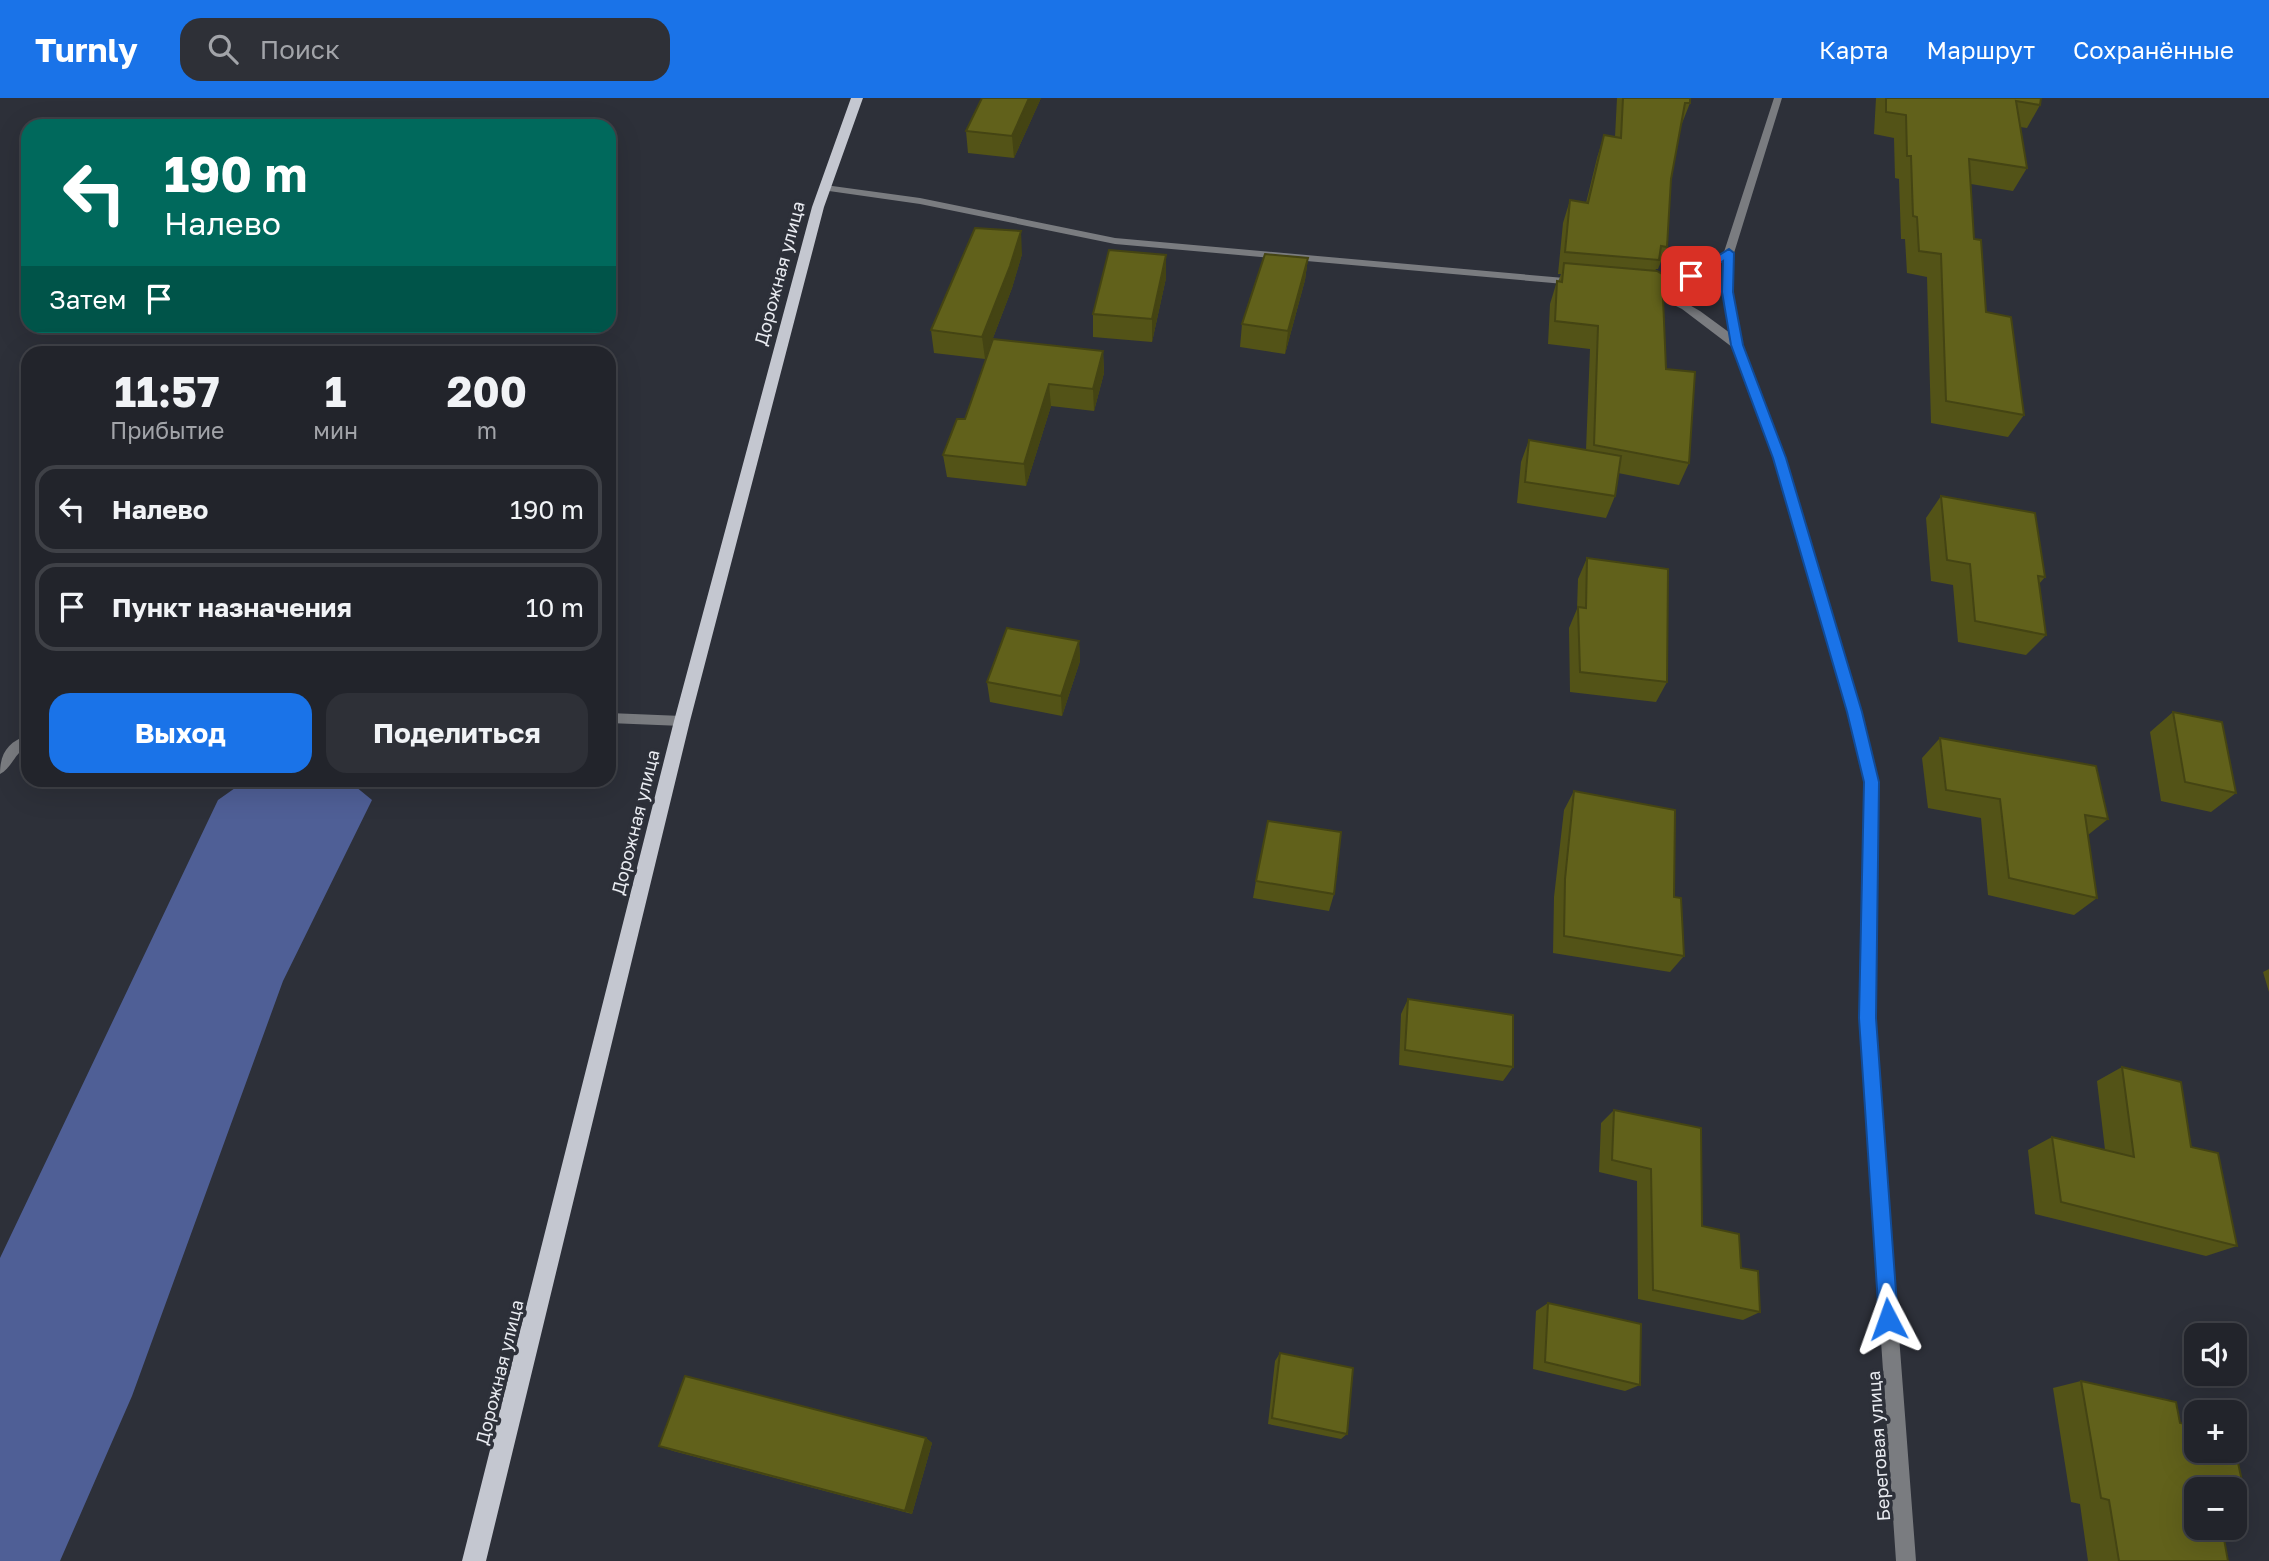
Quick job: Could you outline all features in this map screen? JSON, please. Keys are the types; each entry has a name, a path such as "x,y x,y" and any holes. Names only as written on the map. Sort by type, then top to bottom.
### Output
{"main road":[{"name":"Дорожная улица","path":"474,1561 682,721 825,188 857,98"}],"street":[{"name":"Береговая улица","path":"1778,98 1729,253 1728,292 1737,345 1779,458 1855,712 1871,782 1867,1018 1906,1561"},
{"path":"825,188 920,201 1115,241 1582,282"},
{"path":"1637,287 1651,288 1678,282 1704,270 1729,253"},
{"path":"1651,288 1707,318 1737,345"},
{"path":"616,718 682,721"},
{"path":"0,768 21,743"}],"shaded area":[{"path":"236,787 356,787 372,800 283,981 132,1396 60,1561 0,1561 0,1258 218,800"}],"building":[{"path":"982,98 1029,98 1012,136 966,131"},
{"path":"1623,98 1690,98 1690,103 1685,103 1671,179 1667,247 1661,246 1659,260 1565,252 1570,200 1588,203 1604,135 1621,138"},
{"path":"1886,98 2041,98 2040,105 2016,101 2027,168 1969,159 1974,239 1981,240 1986,312 2011,317 2024,415 1946,401 1941,254 1919,251 1917,217 1913,216 1911,156 1907,156 1906,115 1886,112"},
{"path":"975,228 1021,231 982,337 931,330"},
{"path":"1109,250 1166,255 1152,319 1093,314"},
{"path":"1265,254 1308,258 1288,331 1242,324"},
{"path":"1564,263 1657,271 1662,274 1666,369 1695,372 1689,463 1594,445 1598,326 1555,321 1557,281 1562,282"},
{"path":"993,339 1103,351 1093,389 1049,384 1024,464 943,455 957,419 965,419"},
{"path":"1529,440 1621,456 1615,496 1525,482"},
{"path":"1941,496 2035,513 2045,577 2038,576 2046,635 1975,621 1970,564 1947,560"},
{"path":"1587,558 1668,569 1667,682 1580,672 1578,607 1586,608"},
{"path":"1007,628 1079,641 1061,696 987,682"},
{"path":"2173,712 2222,722 2236,793 2185,782"},
{"path":"1940,738 2096,766 2108,819 2085,815 2097,898 2009,878 2000,799 1946,790"},
{"path":"1574,791 1675,810 1674,897 1681,898 1684,956 1564,936 1565,879"},
{"path":"1268,821 1341,832 1334,894 1256,881"},
{"path":"1408,999 1513,1015 1513,1067 1405,1050"},
{"path":"2122,1067 2181,1082 2191,1147 2218,1153 2237,1246 2061,1202 2052,1137 2134,1157"},
{"path":"1614,1110 1701,1128 1702,1226 1739,1234 1741,1268 1758,1271 1760,1312 1653,1290 1651,1169 1612,1160"},
{"path":"1548,1303 1641,1324 1640,1385 1545,1362"},
{"path":"1280,1353 1353,1368 1347,1434 1272,1418"},
{"path":"685,1376 926,1438 905,1511 659,1446"},
{"path":"2081,1381 2176,1402 2180,1423 2184,1424 2184,1463 2238,1463 2241,1477 2184,1477 2184,1540 2224,1540 2228,1561 2119,1561 2109,1500 2101,1498"}],"route":[{"path":"1691,276 1729,253 1728,292 1737,345 1779,458 1855,712 1871,782 1867,1018 1888,1319"}]}
